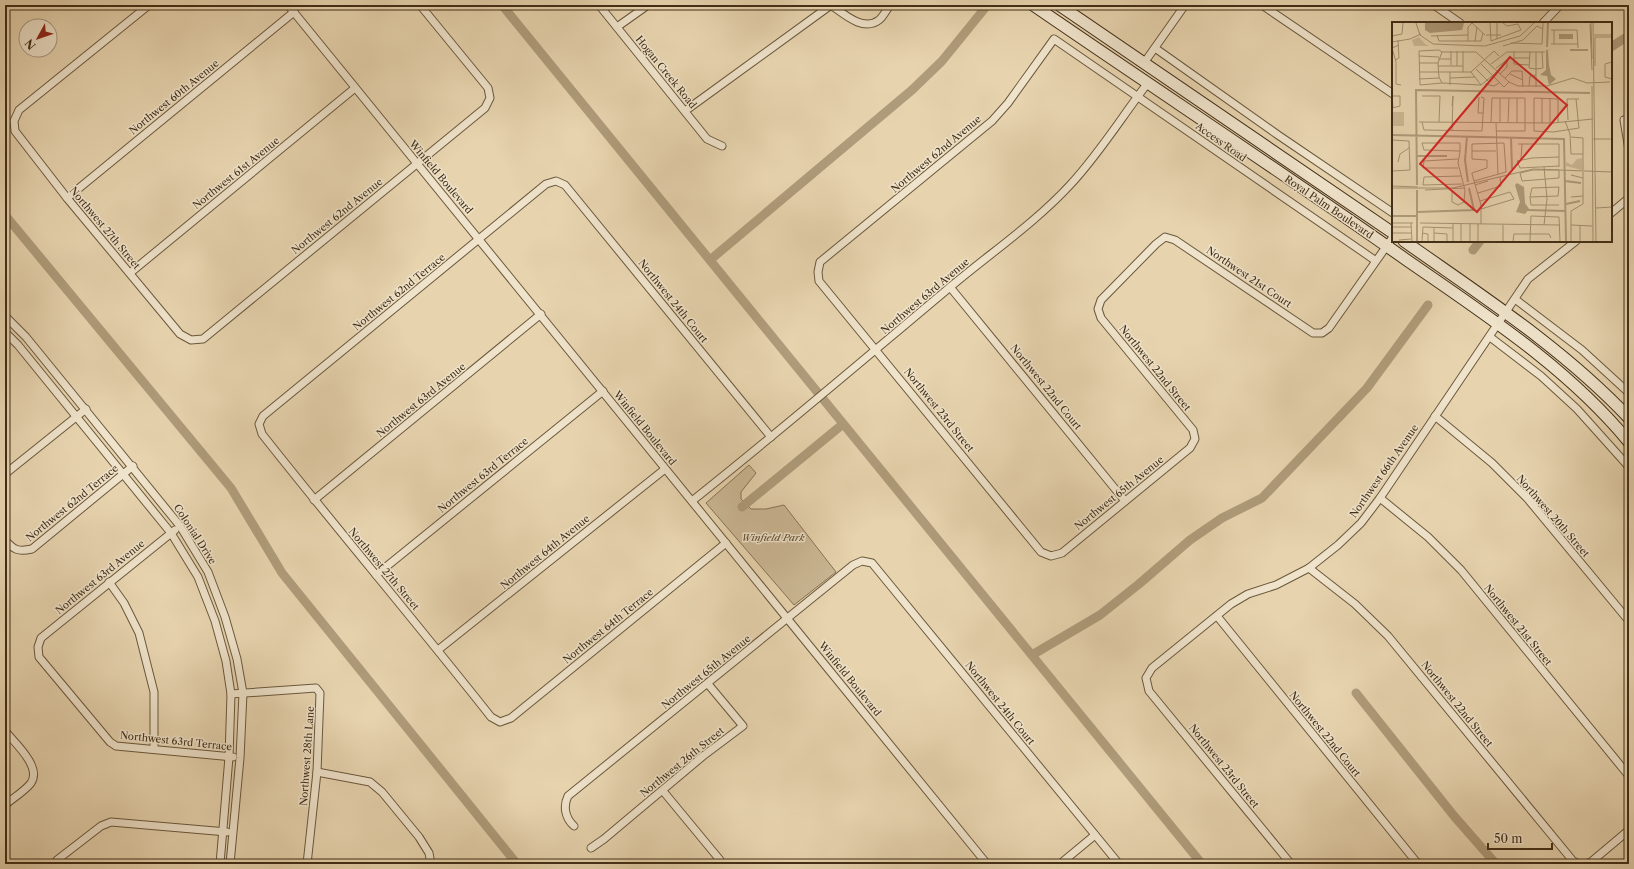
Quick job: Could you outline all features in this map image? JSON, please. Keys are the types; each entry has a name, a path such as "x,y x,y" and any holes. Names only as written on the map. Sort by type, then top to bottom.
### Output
{"main road":[{"name":"Royal Palm Boulevard","path":"1033,5 1147,84 1390,241 1554,367 1591,401 1629,442"},
{"name":"Royal Palm Boulevard","path":"1059,5 1392,233"},
{"path":"1121,66 1139,67 1144,63"},
{"path":"1147,84 1153,81 1175,85"},
{"path":"1405,242 1563,355 1603,390 1629,418"}],"street":[{"name":"Northwest 27th Street","path":"149,5 19,110 14,121 15,131 66,198 180,334 191,340"},
{"name":"Winfield Boulevard","path":"288,5 354,88 480,239 665,469 987,864"},
{"name":"Northwest 62nd Avenue","path":"191,340 203,339 485,108 490,98 488,88 420,5"},
{"name":"Hogan Creek Road","path":"599,5 707,139 722,146"},
{"path":"617,27 648,5"},
{"path":"685,111 831,5 857,23 867,24 879,20 890,5"},
{"path":"1144,63 1185,5"},
{"path":"1262,5 1392,93"},
{"path":"1434,5 1459,22"},
{"path":"1544,22 1560,5"},
{"name":"Northwest 60th Avenue","path":"66,198 294,12"},
{"name":"Northwest 62nd Avenue","path":"818,272 820,262 992,121 1008,103 1054,39"},
{"name":"Access Road","path":"1054,39 1376,261"},
{"path":"1155,48 1392,212"},
{"name":"Northwest 63rd Avenue","path":"692,501 1039,215 1069,187 1090,163 1147,84"},
{"name":"Northwest 61st Avenue","path":"130,273 354,88"},
{"path":"1624,120 1629,150"},
{"name":"Northwest 62nd Terrace","path":"259,424 263,416 546,184 556,182"},
{"name":"Northwest 24th Court","path":"556,182 565,185 771,437"},
{"path":"1612,212 1629,198"},
{"name":"Northwest 21st Court","path":"1098,309 1101,300 1165,237 1175,240 1313,333 1322,333 1329,328 1376,261"},
{"path":"1376,261 1390,241"},
{"name":"Northwest 66th Avenue","path":"1146,678 1152,668 1231,604 1248,594 1276,585 1309,568 1338,545 1361,523 1380,498 1528,279 1575,242"},
{"name":"Northwest 23rd Street","path":"818,272 819,281 1041,552 1051,556"},
{"name":"Northwest 22nd Court","path":"950,287 1125,500"},
{"path":"1515,299 1582,350 1629,392"},
{"name":"Northwest 22nd Street","path":"1098,309 1101,318 1193,430 1195,439"},
{"name":"Northwest 63rd Avenue","path":"314,500 541,314"},
{"name":"Colonial Drive","path":"5,316 26,336 133,466 180,526 208,572 225,617 237,659 243,693 240,758 230,864"},
{"name":"Colonial Drive","path":"5,332 18,344 124,473 171,533 198,577 215,621 226,661 232,694 229,757 220,864"},
{"path":"1490,337 1541,376 1578,409 1629,466"},
{"name":"Northwest 63rd Terrace","path":"376,575 603,391"},
{"path":"5,474 86,409"},
{"name":"Northwest 20th Street","path":"1435,416 1492,463 1527,498 1629,621"},
{"name":"Northwest 27th Street","path":"259,424 262,434 314,500 438,650 491,717 500,722"},
{"name":"Northwest 65th Avenue","path":"1051,556 1062,553 1190,448 1195,439"},
{"name":"Northwest 62nd Terrace","path":"5,540 12,548 22,551 32,549 133,466"},
{"name":"Northwest 64th Avenue","path":"438,650 665,469"},
{"name":"Northwest 21st Street","path":"1380,498 1428,537 1461,570 1629,776"},
{"name":"Northwest 63rd Avenue","path":"110,742 39,657 38,647 41,638 180,526"},
{"name":"Northwest 64th Terrace","path":"500,722 511,718 726,543"},
{"name":"Northwest 24th Court","path":"862,561 872,563 1118,864"},
{"name":"Northwest 65th Avenue","path":"574,826 571,824 565,811 565,802 568,796 708,684 854,564 862,561"},
{"name":"Northwest 22nd Street","path":"1309,568 1355,604 1388,636 1573,860 1579,864"},
{"path":"109,582 124,603 139,633 154,692 154,749"},
{"name":"Northwest 22nd Court","path":"1217,616 1418,864"},
{"name":"Northwest 23rd Street","path":"1146,678 1150,691 1291,864"},
{"name":"Northwest 26th Street","path":"591,848 663,791 703,756 743,726 708,684"},
{"name":"Northwest 28th Lane","path":"232,694 316,688 320,694 317,772 307,864"},
{"path":"5,731 32,764 34,775 31,783 5,805"},
{"name":"Northwest 63rd Terrace","path":"110,742 116,746 240,758"},
{"path":"317,772 370,782 382,792 419,837 429,853 431,864"},
{"path":"663,791 720,860"},
{"path":"56,864 57,860 101,826 111,822 233,832"},
{"path":"1585,864 1591,862 1629,830"},
{"path":"1060,864 1095,835"}],"green space":[{"name":"Winfield Park","path":"749,465 756,473 741,492 741,499 751,509 766,509 784,505 836,572 794,605 706,503"}],"waterway":[{"path":"502,5 1202,864"},
{"path":"710,260 912,90 942,61 985,8"},
{"path":"1612,46 1625,38 1629,38"},
{"path":"5,215 231,488 282,573 517,864"},
{"path":"1473,250 1479,242"},
{"path":"1032,655 1100,615 1190,540 1222,518 1262,498 1367,388 1428,305"},
{"path":"742,507 843,424"},
{"path":"1356,693 1454,816 1496,864"}]}
